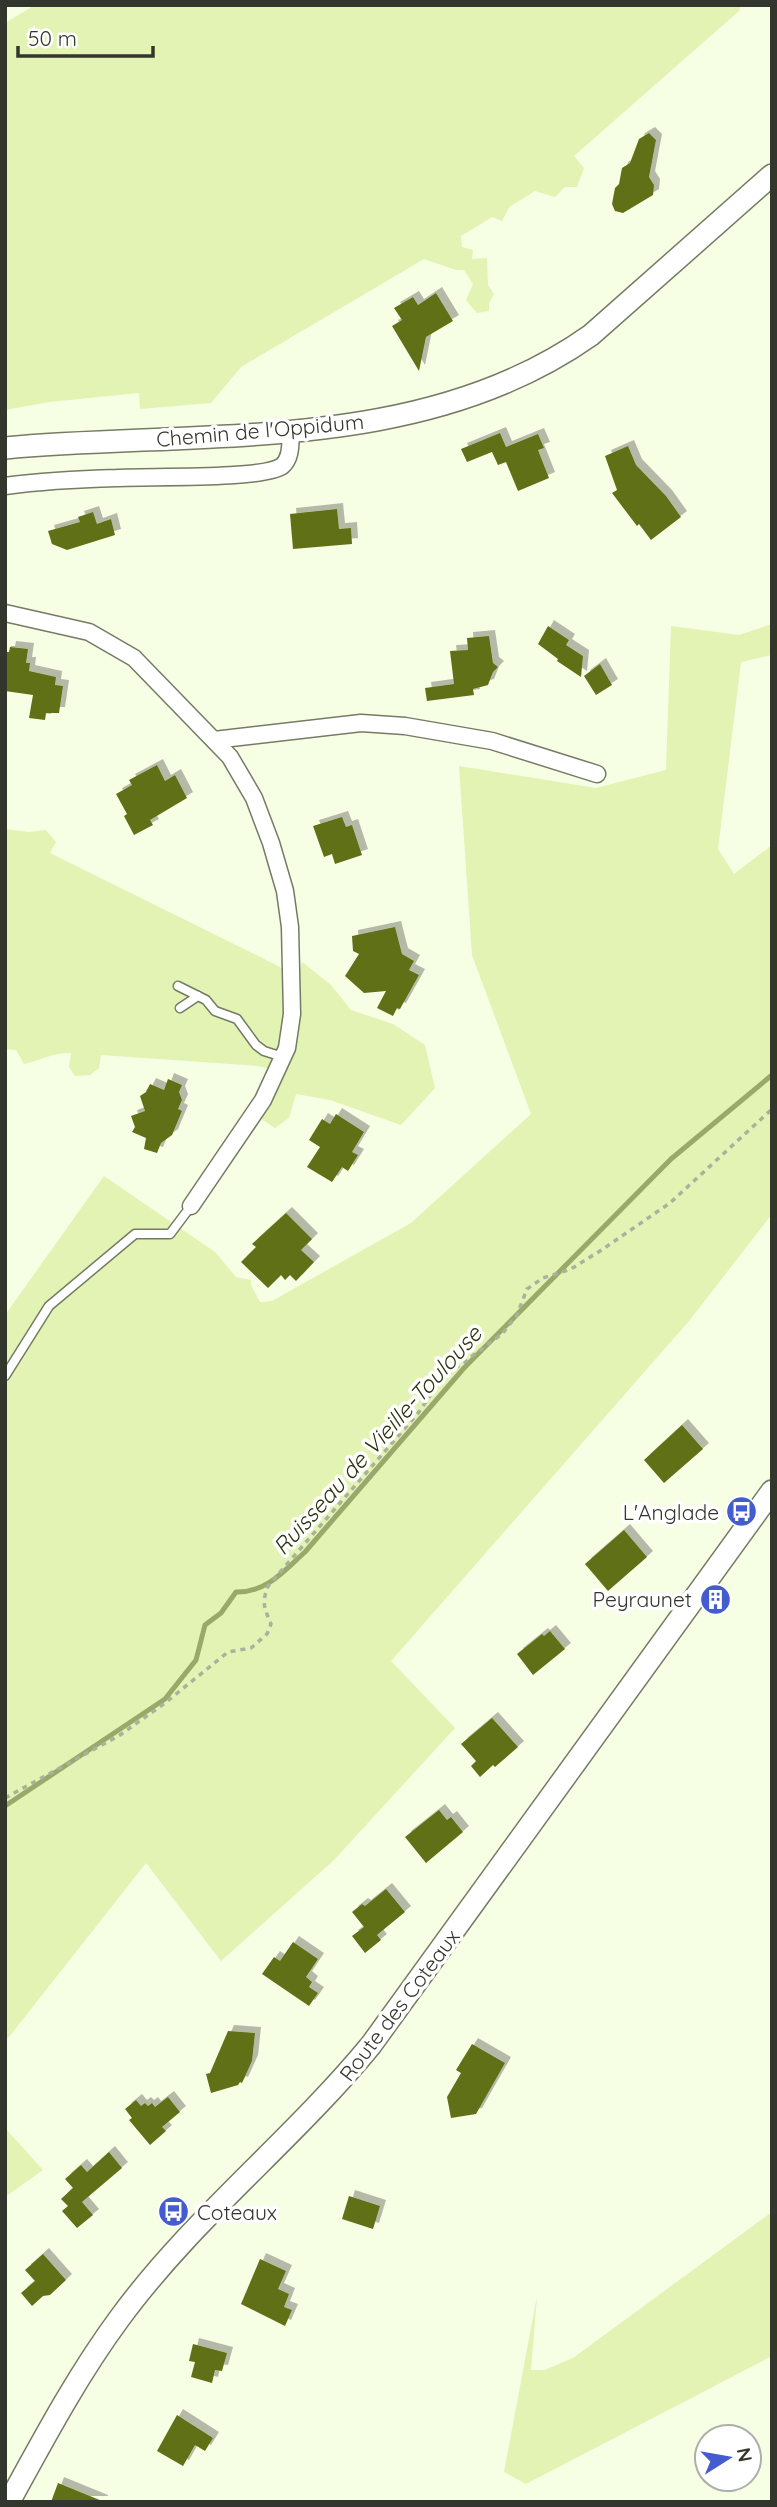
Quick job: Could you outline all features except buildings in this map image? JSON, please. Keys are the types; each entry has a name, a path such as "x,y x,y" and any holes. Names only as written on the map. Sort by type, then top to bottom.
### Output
{"street":[{"name":"Chemin de l'Oppidum","path":"5,448 291,431 349,425 444,403 499,385 563,355 622,309 772,175"},
{"path":"5,486 270,471 288,460 291,431"},
{"path":"5,613 89,632 134,658 230,757 254,798 271,843 285,891 290,927 292,1014 287,1048 263,1100 191,1206"},
{"path":"214,740 361,723 405,726 492,741 597,774"},
{"name":"Route des Coteaux","path":"9,2502 66,2402 119,2320 193,2234 335,2090 371,2045 772,1491"}],"lane":[{"path":"178,986 206,1000 215,1011 237,1019 256,1045 264,1051 283,1057"},
{"path":"180,1008 198,996"},
{"path":"5,1376 49,1306 135,1234 170,1234 191,1206"}],"path":[{"path":"5,1798 120,1735 228,1652 251,1647 267,1634 271,1624 264,1613 263,1600 268,1586 419,1412 441,1379 502,1334 517,1315 527,1289 543,1278 571,1269 591,1257 670,1203 772,1109"}],"green space":[{"path":"35,5 741,5 739,11 574,156 584,168 577,187 565,187 555,197 535,191 509,207 502,221 492,217 461,236 462,247 473,250 472,259 487,258 488,285 494,294 489,303 489,311 477,313 466,300 473,284 464,270 456,270 424,259 241,367 211,403 140,409 139,393 49,402 5,410 5,23"},
{"path":"772,624 772,655 741,662 718,849 734,874 772,845 772,1214 689,1321 391,1661 455,1728 334,1860 221,1961 146,1863 5,2042 5,1315 104,1176 215,1252 236,1277 251,1280 260,1302 272,1301 411,1223 531,1114 472,955 459,766 596,788 666,770 671,626 739,635"},
{"path":"5,829 29,832 46,830 56,842 50,853 298,978 302,962 331,985 351,1010 393,1024 425,1045 435,1088 401,1125 330,1100 296,1094 289,1118 275,1128 260,1118 283,1073 258,1066 101,1055 99,1068 90,1075 75,1076 69,1067 71,1053 53,1055 24,1064 16,1050 5,1049"},
{"path":"5,2128 43,2170 5,2197"},
{"path":"772,2212 772,2356 526,2484 504,2472 537,2296 531,2370 545,2370 573,2358"}],"waterway":[{"name":"Ruisseau de Vieille-Toulouse","path":"5,1806 165,1699 196,1660 205,1625 221,1613 236,1592 265,1585 305,1552 464,1368 671,1159 772,1075"}],"place":[{"name":"L'Anglade","path":"742,1512"},
{"name":"Peyraunet","path":"715,1599"},
{"name":"Coteaux","path":"174,2212"}]}
